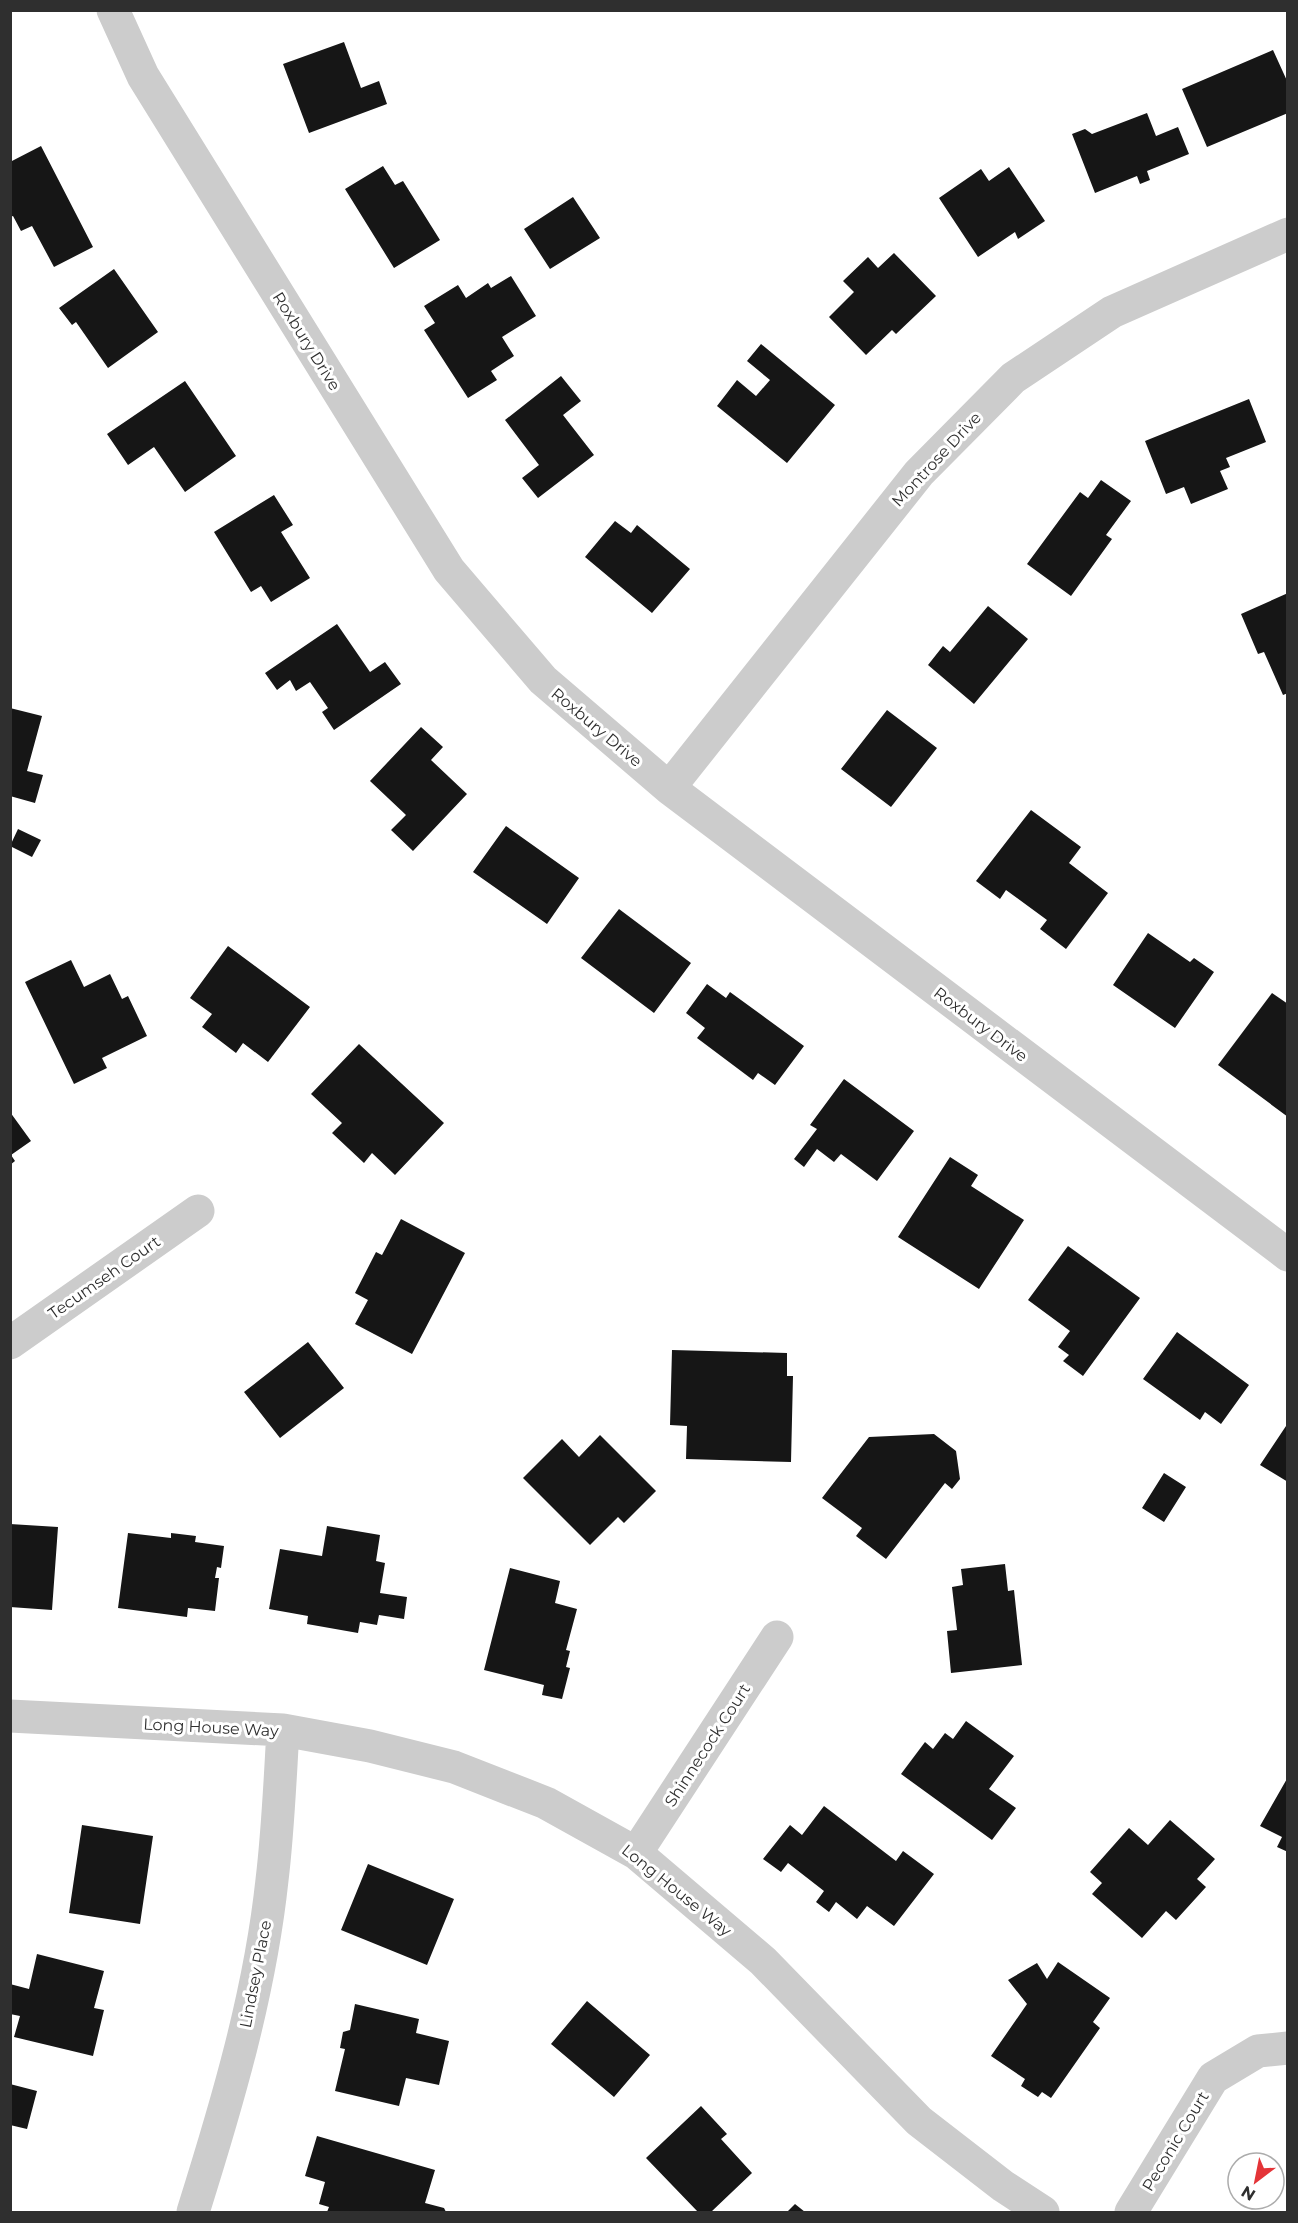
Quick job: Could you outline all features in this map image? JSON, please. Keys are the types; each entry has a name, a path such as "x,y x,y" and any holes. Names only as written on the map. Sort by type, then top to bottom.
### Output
{"street":[{"name":"Roxbury Drive","path":"113,10 143,76 449,570 543,680 669,788 1287,1255"},
{"name":"Montrose Drive","path":"669,788 918,473 1013,378 1112,312 1286,238"},
{"name":"Tecumseh Court","path":"10,1343 198,1210"},
{"name":"Shinnecock Court","path":"636,1853 777,1637"},
{"name":"Long House Way","path":"10,1716 283,1730 369,1746 454,1767 546,1803 636,1853 763,1960 919,2121 1003,2186 1043,2212"},
{"name":"Lindsey Place","path":"193,2212 222,2119 255,1984 272,1881 283,1730"},
{"name":"Peconic Court","path":"1131,2212 1214,2078 1258,2051 1287,2048"}],"building":[{"path":"344,42 361,88 379,81 387,104 309,133 283,64"},
{"path":"1273,50 1288,83 1288,113 1207,147 1182,89"},
{"path":"1147,113 1156,136 1178,127 1189,154 1147,171 1150,180 1140,184 1137,176 1095,193 1072,134 1085,129 1092,134"},
{"path":"41,146 93,247 54,267 32,226 21,231 13,216 10,217 10,162"},
{"path":"383,166 395,185 403,181 440,240 394,268 345,189"},
{"path":"1009,167 1045,221 1018,239 1015,232 978,257 939,198 981,169 989,181"},
{"path":"573,197 600,238 550,269 524,229"},
{"path":"894,253 936,296 896,334 892,330 866,355 829,317 854,292 843,281 868,257 878,268"},
{"path":"114,269 158,332 108,368 76,322 72,325 59,308"},
{"path":"511,276 536,316 502,337 514,356 491,371 497,380 468,398 424,330 435,323 424,306 458,285 466,298 488,283 491,288"},
{"path":"761,344 835,405 787,463 717,406 737,380 756,396 770,380 747,361"},
{"path":"561,376 581,401 563,415 594,455 538,498 522,478 539,465 505,420"},
{"path":"185,381 236,456 185,492 154,447 128,465 107,434"},
{"path":"1249,399 1266,442 1226,458 1230,467 1220,471 1228,489 1191,504 1184,487 1166,494 1145,441"},
{"path":"1101,480 1131,501 1106,535 1112,539 1071,596 1027,564 1080,492 1088,498"},
{"path":"274,495 293,525 281,532 310,578 271,602 261,586 251,592 214,532"},
{"path":"615,521 631,533 637,525 690,569 652,613 585,557"},
{"path":"1288,593 1288,693 1283,695 1264,652 1258,654 1241,614"},
{"path":"988,606 1028,639 974,704 928,665 943,646 950,652"},
{"path":"337,624 370,672 385,662 401,684 334,730 322,712 328,708 310,682 296,691 290,680 277,690 265,673"},
{"path":"10,708 42,716 27,771 43,775 35,803 10,796"},
{"path":"887,710 937,748 891,807 841,769"},
{"path":"421,727 443,747 431,760 467,794 413,851 391,830 406,815 370,781"},
{"path":"1031,810 1081,847 1069,863 1108,893 1066,949 1040,929 1047,920 1006,890 1000,899 976,881"},
{"path":"506,826 579,878 547,924 473,872"},
{"path":"18,829 41,840 32,857 10,846"},
{"path":"619,909 691,963 654,1013 581,958"},
{"path":"1148,933 1190,962 1194,958 1214,972 1175,1028 1113,985"},
{"path":"228,946 310,1007 268,1062 243,1043 236,1053 202,1027 212,1014 190,998"},
{"path":"71,960 84,987 110,974 122,999 128,996 147,1036 102,1058 107,1068 74,1084 25,982"},
{"path":"707,984 726,998 730,992 804,1046 775,1085 758,1073 753,1080 697,1038 705,1028 686,1013"},
{"path":"1272,993 1288,1004 1288,1031 1286,1033 1288,1035 1288,1117 1218,1065"},
{"path":"359,1044 444,1123 395,1175 372,1153 364,1163 332,1133 342,1123 311,1094"},
{"path":"844,1079 914,1131 877,1181 841,1154 834,1162 817,1149 804,1167 794,1159 817,1129 810,1125"},
{"path":"10,1112 31,1141 11,1155 15,1161 10,1165"},
{"path":"950,1157 978,1175 971,1186 1024,1220 979,1289 898,1237"},
{"path":"401,1219 465,1253 412,1354 355,1324 368,1300 355,1293 376,1252 382,1255"},
{"path":"1068,1246 1140,1298 1083,1376 1063,1361 1069,1355 1058,1347 1070,1331 1028,1300"},
{"path":"1177,1332 1249,1385 1221,1424 1205,1412 1200,1420 1143,1379"},
{"path":"308,1342 344,1388 280,1438 244,1392"},
{"path":"672,1350 787,1353 787,1376 793,1376 791,1462 686,1459 687,1426 670,1425"},
{"path":"1288,1423 1288,1482 1260,1465"},
{"path":"934,1434 956,1451 960,1479 952,1489 945,1483 886,1559 856,1536 862,1528 822,1498 869,1437"},
{"path":"600,1435 656,1491 624,1523 618,1517 590,1545 523,1478 562,1439 579,1457"},
{"path":"1164,1473 1186,1487 1164,1522 1142,1508"},
{"path":"10,1524 58,1527 52,1610 10,1607"},
{"path":"327,1526 380,1535 376,1561 385,1563 380,1593 407,1597 404,1619 379,1615 377,1625 360,1622 358,1633 307,1624 308,1616 269,1609 280,1549 322,1556"},
{"path":"128,1533 171,1538 171,1533 196,1536 195,1542 224,1546 221,1568 217,1567 215,1578 219,1578 215,1611 188,1608 187,1617 118,1608"},
{"path":"1005,1564 1008,1591 1014,1590 1022,1665 951,1673 947,1631 957,1630 952,1587 963,1585 961,1569"},
{"path":"510,1568 560,1581 555,1603 577,1609 566,1650 570,1651 566,1667 570,1668 562,1699 542,1695 544,1685 484,1670"},
{"path":"966,1721 1014,1756 989,1789 1016,1808 992,1840 901,1774 925,1742 933,1749 945,1733 953,1739"},
{"path":"1288,1777 1288,1852 1277,1847 1282,1837 1260,1826"},
{"path":"824,1806 896,1861 903,1851 934,1874 894,1926 867,1906 857,1919 836,1902 829,1912 816,1902 824,1891 788,1863 781,1872 763,1859 790,1825 802,1835"},
{"path":"1170,1820 1215,1859 1197,1879 1206,1887 1176,1920 1166,1911 1142,1938 1092,1894 1102,1883 1090,1872 1129,1828 1148,1845"},
{"path":"82,1825 153,1836 140,1924 69,1913"},
{"path":"368,1864 454,1899 427,1965 341,1930"},
{"path":"37,1954 104,1971 94,2008 104,2010 93,2056 14,2037 20,2016 10,2014 10,1984 29,1989"},
{"path":"1058,1962 1110,1998 1093,2022 1100,2028 1051,2098 1042,2092 1038,2097 1021,2086 1025,2079 991,2056 1027,2004 1008,1980 1037,1963 1047,1979"},
{"path":"587,2001 650,2055 614,2097 551,2044"},
{"path":"355,2004 419,2019 416,2033 449,2041 439,2085 406,2078 399,2106 335,2091 345,2049 340,2048 343,2032 350,2030"},
{"path":"10,2084 37,2091 27,2129 10,2125"},
{"path":"701,2106 727,2134 721,2139 752,2173 711,2212 698,2212 646,2158"},
{"path":"317,2136 435,2170 425,2203 444,2208 446,2212 327,2212 329,2207 319,2204 325,2182 305,2176"},
{"path":"795,2204 805,2212 787,2212"}]}
